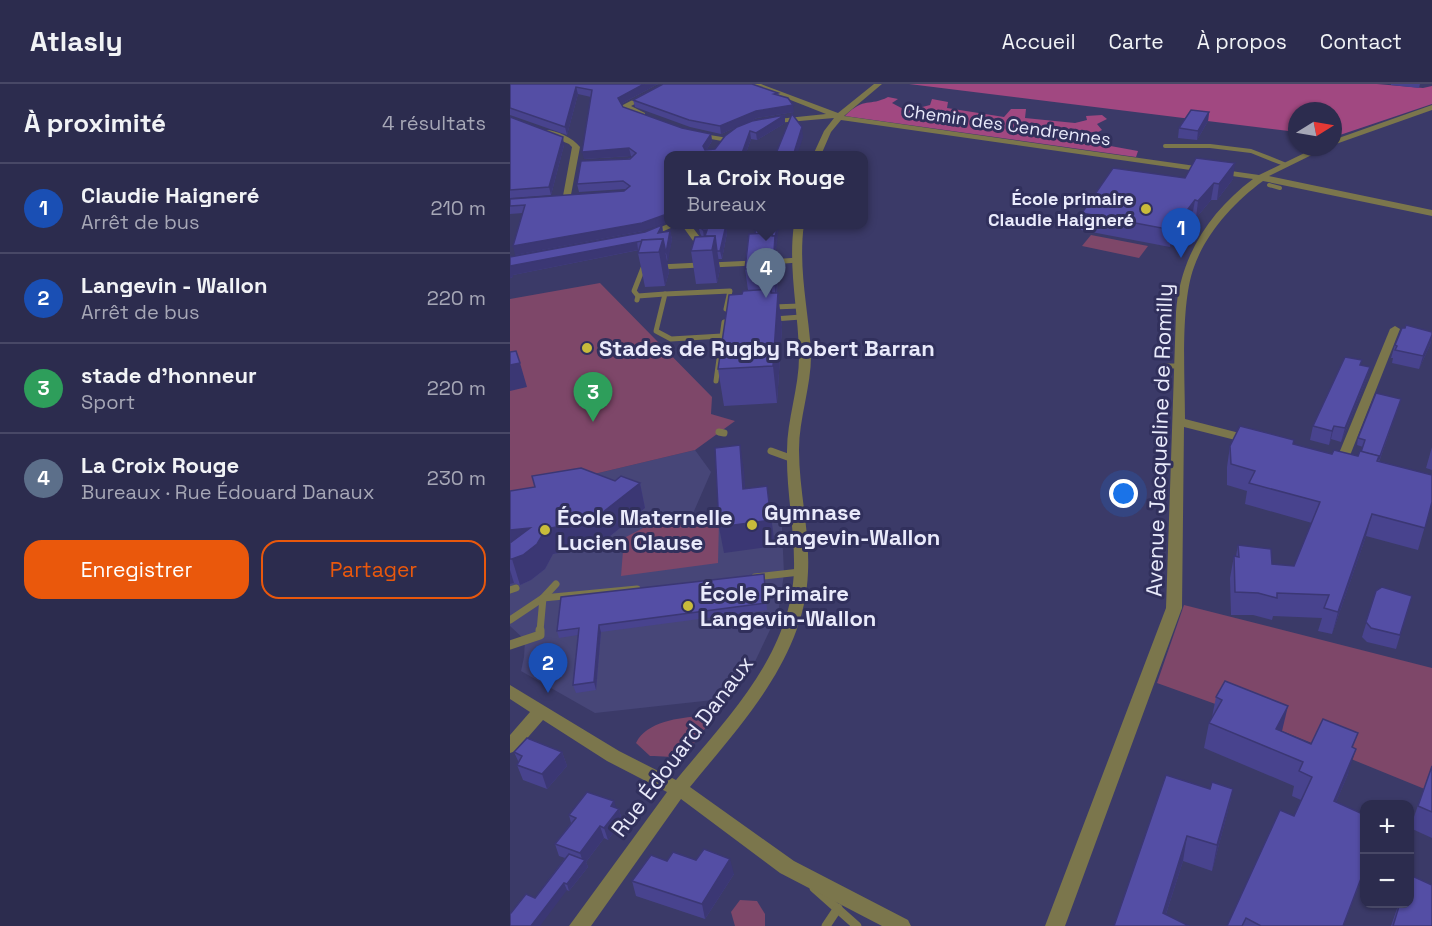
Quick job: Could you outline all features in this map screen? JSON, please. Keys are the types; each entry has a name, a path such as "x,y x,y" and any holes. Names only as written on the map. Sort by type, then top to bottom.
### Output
{"street":[{"path":"648,117 625,106 669,84"},
{"name":"Chemin des Cendrennes","path":"754,84 837,116 872,124 1265,181 1432,213"},
{"path":"819,151 823,137 837,116 878,84"},
{"path":"1342,140 1432,107"},
{"path":"759,124 792,118 837,116"},
{"path":"541,130 574,144 577,151 572,198 544,200"},
{"path":"687,131 722,139"},
{"path":"715,147 731,134"},
{"name":"Avenue Jacqueline de Romilly","path":"1055,926 1174,608 1182,287 1186,269 1193,252 1234,198 1265,181 1284,164 1303,156"},
{"path":"574,165 585,165"},
{"path":"634,237 664,228"},
{"path":"688,229 701,245 699,250"},
{"name":"Rue Édouard Danaux","path":"579,926 679,789 753,696 773,664 792,624 800,585 801,549 793,459 805,354 798,260 799,229"},
{"path":"1341,463 1395,329"},
{"path":"1180,422 1263,443"},
{"path":"510,691 613,756 679,789 787,867 901,926"},
{"path":"510,746 541,711"}],"lane":[{"path":"1166,147 1210,146 1251,151 1284,164"},
{"path":"1265,181 1280,188"},
{"path":"737,308 726,309 730,291 665,294 637,298 634,291 643,268 798,260"},
{"path":"665,294 656,331 671,339 722,336"},
{"path":"760,308 801,311"},
{"path":"770,319 801,311"},
{"path":"716,381 723,322 735,321"},
{"path":"1162,366 1180,366"},
{"path":"771,451 793,459"},
{"path":"750,577 800,572"},
{"path":"510,620 543,598 556,584"},
{"path":"543,598 648,588"},
{"path":"510,645 539,638 543,598"},
{"path":"787,867 857,926"},
{"path":"826,926 838,909"}],"shaded area":[{"path":"909,84 1377,84 1423,88 1432,86 1432,104 1342,134 1342,102 1288,102 1288,131"},
{"path":"888,97 898,99 892,103 907,111 930,105 932,99 948,102 947,108 1004,117 1011,109 1026,109 1025,118 1075,123 1087,120 1086,116 1102,115 1107,119 1097,124 1102,130 1096,133 1076,130 1072,139 1138,151 1136,157 845,116 857,106"},
{"path":"1091,235 1148,246 1139,258 1082,246"},
{"name":"Stades de Rugby Robert Barran","path":"600,283 712,397 711,414 735,421 695,450 510,494 510,299"},
{"path":"695,450 711,472 691,518 781,507 784,574 778,613 751,670 731,698 595,713 521,671 525,640 510,626 510,494"},
{"path":"719,520 718,563 621,576 624,538 645,527"},
{"path":"1184,605 1432,668 1432,792 1221,706 1157,683"},
{"path":"701,716 711,717 703,732 680,755 650,756 636,743 641,736 656,725"},
{"path":"740,900 757,901 765,914 765,926 735,926 731,912"}],"building":[{"path":"510,84 644,84 618,98 623,107 682,128 711,134 703,146 705,150 715,149 725,136 737,127 752,121 785,115 756,133 750,131 743,151 664,151 664,215 642,223 513,246 525,205 510,206 510,199 624,191 630,186 623,181 577,184 581,161 630,159 636,153 629,148 582,152 592,90 576,87 565,127 510,108"},
{"path":"663,84 752,84 788,98 793,105 756,111 720,126 689,120 633,100"},
{"path":"1191,110 1209,112 1198,131 1179,128"},
{"path":"792,114 802,127 795,151 777,151"},
{"path":"510,117 563,137 549,187 510,190"},
{"name":"École primaire Claudie Haigneré","path":"1196,158 1235,163 1219,184 1214,183 1198,201 1195,200 1172,230 1082,213 1113,168 1185,178"},
{"path":"662,225 658,233 670,231 666,253 663,239 642,240 510,266 510,257 645,232"},
{"path":"725,229 720,251 717,251 715,236 705,236 707,230 703,230"},
{"path":"756,229 776,229 775,240 772,233 755,234"},
{"path":"772,233 772,236 775,236 773,268 745,269 749,234"},
{"path":"715,236 712,250 691,251 695,237"},
{"path":"663,239 659,252 638,253 642,240"},
{"path":"771,289 771,293 778,293 773,366 718,369 729,295 742,294 743,291"},
{"path":"1406,325 1432,332 1423,356 1395,350 1402,328"},
{"path":"516,351 520,363 510,365 510,352"},
{"path":"1345,357 1362,360 1360,365 1370,367 1345,428 1334,426 1332,431 1313,426"},
{"path":"1376,393 1401,399 1379,459 1379,456 1361,452 1365,440 1358,438"},
{"path":"1240,426 1294,440 1293,444 1332,454 1334,450 1358,456 1360,451 1379,456 1377,461 1432,475 1432,502 1425,528 1372,514 1338,612 1324,608 1329,595 1277,593 1277,598 1258,593 1235,592 1234,556 1239,557 1238,545 1271,549 1272,564 1294,566 1320,502 1249,483 1255,471 1231,464 1230,446"},
{"path":"740,445 743,489 767,486 771,520 719,527 715,448"},
{"path":"581,468 615,481 621,476 640,483 593,520 546,529 537,544 523,555 510,559 510,543 530,528 510,530 510,491 535,487 532,476"},
{"path":"764,574 766,603 599,625 594,682 573,685 579,628 557,631 561,597"},
{"path":"1382,587 1412,596 1400,635 1371,628 1366,622 1376,591"},
{"path":"1225,681 1288,706 1276,729 1311,744 1323,719 1358,733 1352,747 1356,749 1334,801 1360,813 1360,881 1343,926 1261,926 1246,918 1242,926 1227,926 1280,810 1294,816 1312,777 1299,771 1303,762 1209,723 1222,700 1216,697"},
{"path":"527,738 562,752 542,774 517,765 522,756 514,752"},
{"path":"1432,766 1432,812 1418,806"},
{"path":"1166,775 1210,789 1212,782 1233,789 1217,845 1187,836 1163,913 1189,926 1114,926"},
{"path":"587,792 614,801 611,806 619,809 604,828 600,826 580,853 555,844 576,818 569,815"},
{"path":"704,849 730,859 702,904 632,881 651,855 667,861 673,852 696,860"},
{"path":"569,854 585,860 567,884 564,883 531,926 510,926 510,913 526,894 535,898"},
{"path":"1414,877 1432,885 1432,926 1393,926 1398,908 1414,908"}],"place":[{"name":"École primaire Claudie Haigneré","path":"1146,209"},
{"name":"Claudie Haigneré","path":"1181,258"},
{"name":"La Croix Rouge","path":"766,298"},
{"name":"Stades de Rugby Robert Barran","path":"587,348"},
{"name":"stade d'honneur","path":"593,422"},
{"name":"Gymnase Langevin-Wallon","path":"752,525"},
{"name":"École Maternelle Lucien Clause","path":"545,530"},
{"name":"École Primaire Langevin-Wallon","path":"688,606"},
{"name":"Langevin - Wallon","path":"548,693"}]}
